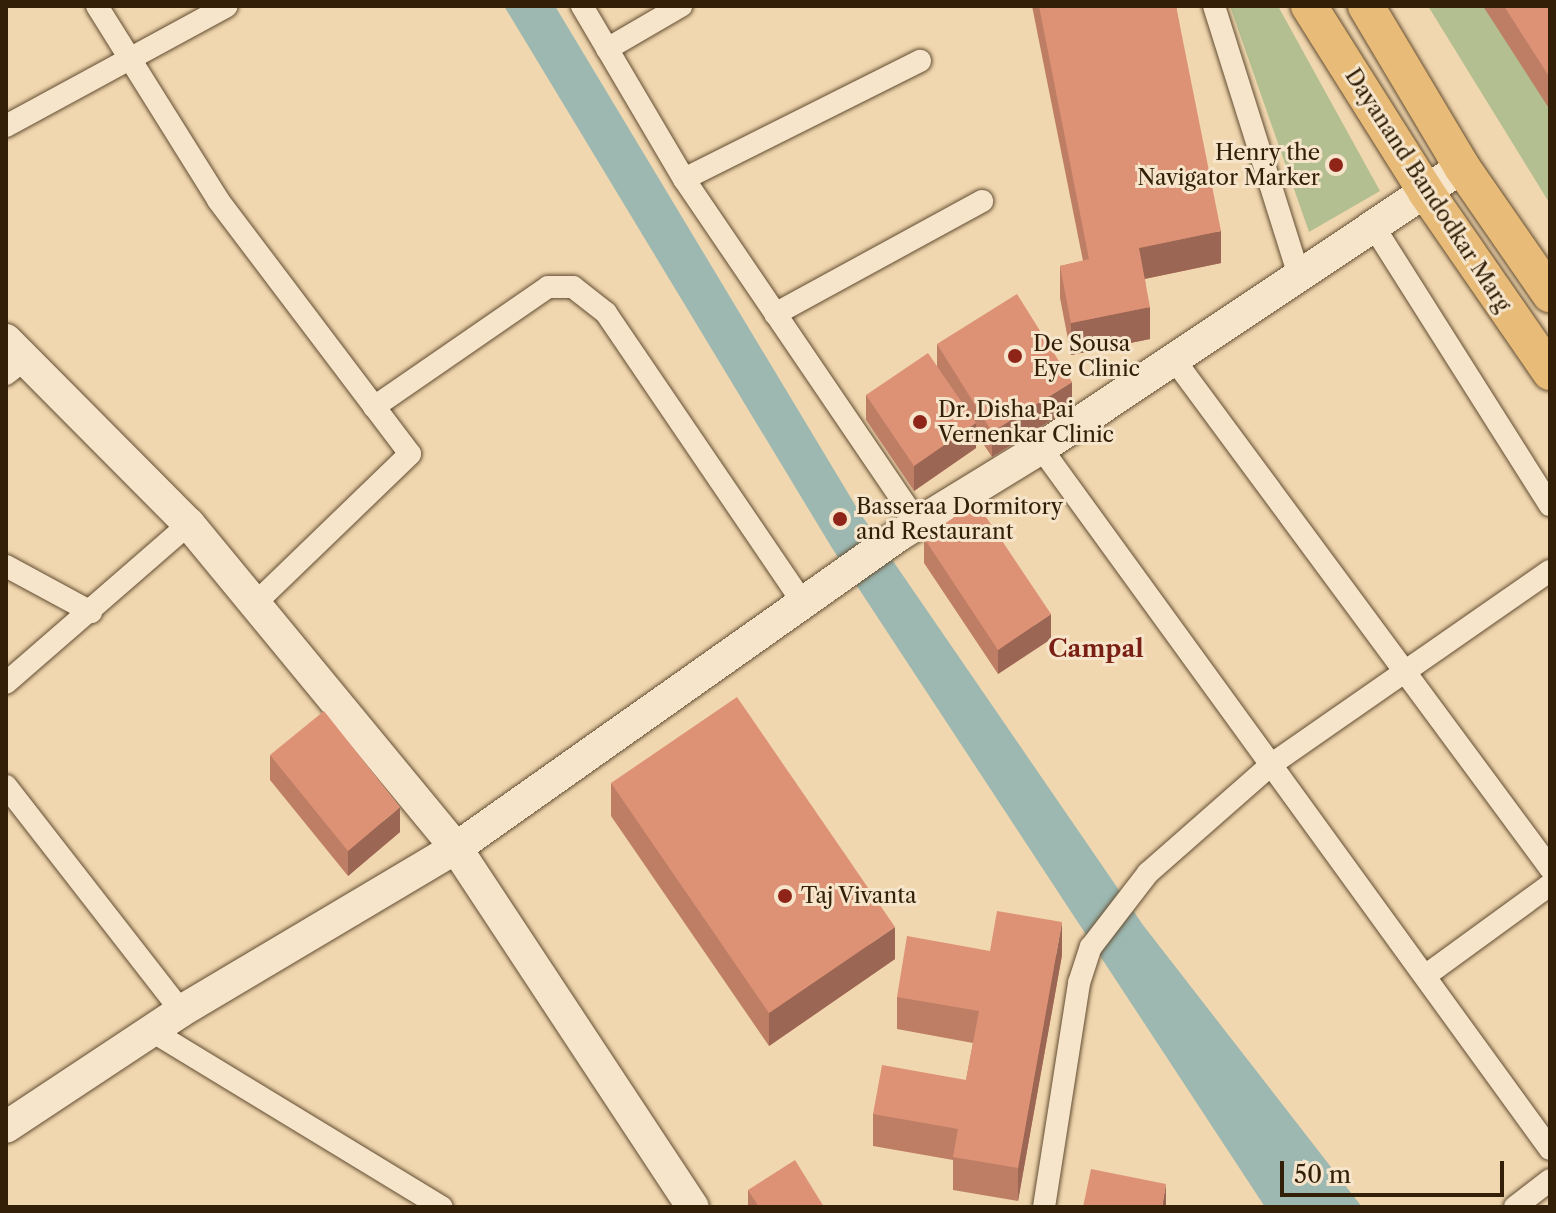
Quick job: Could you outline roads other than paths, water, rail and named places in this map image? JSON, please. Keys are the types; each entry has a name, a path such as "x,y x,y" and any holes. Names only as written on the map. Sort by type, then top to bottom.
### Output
{"main road":[{"name":"Dayanand Bandodkar Marg","path":"1309,6 1426,192 1550,372"},
{"name":"Dayanand Bandodkar Marg","path":"1366,6 1462,167 1550,294"},
{"path":"6,1127 181,1011 456,848 909,529 1041,448 1462,167"},
{"path":"12,358 189,524 257,602 456,848 693,1207"}],"street":[{"path":"97,6 218,200 410,454 257,602"},
{"path":"6,126 227,6"},
{"path":"582,6 684,179 775,314 909,529"},
{"path":"607,49 681,6"},
{"path":"1214,6 1299,276"},
{"path":"684,179 920,61"},
{"path":"775,314 982,201"},
{"path":"1374,227 1550,505"},
{"path":"374,407 548,287 573,287 606,313 814,596"},
{"path":"1173,358 1550,868"},
{"path":"1041,448 1550,1149"},
{"path":"6,683 189,524"},
{"path":"6,566 91,612"},
{"path":"1044,1207 1079,983 1091,947 1148,873 1272,764 1550,571"},
{"path":"6,786 181,1011"},
{"path":"1425,976 1550,885"},
{"path":"152,1031 442,1207"},
{"path":"1515,1207 1550,1180"}],"water":[{"path":"504,6 555,6 860,513 1143,925 1362,1207 1265,1207 832,548"}],"place":[{"name":"Henry the Navigator Marker","path":"1336,165"},
{"name":"De Sousa Eye Clinic","path":"1015,356"},
{"name":"Dr. Disha Pai Vernenkar Clinic","path":"920,422"},
{"name":"Basseraa Dormitory and Restaurant","path":"840,519"},
{"name":"Taj Vivanta","path":"785,896"}],"district":[{"name":"Campal","path":"1096,649"}]}
